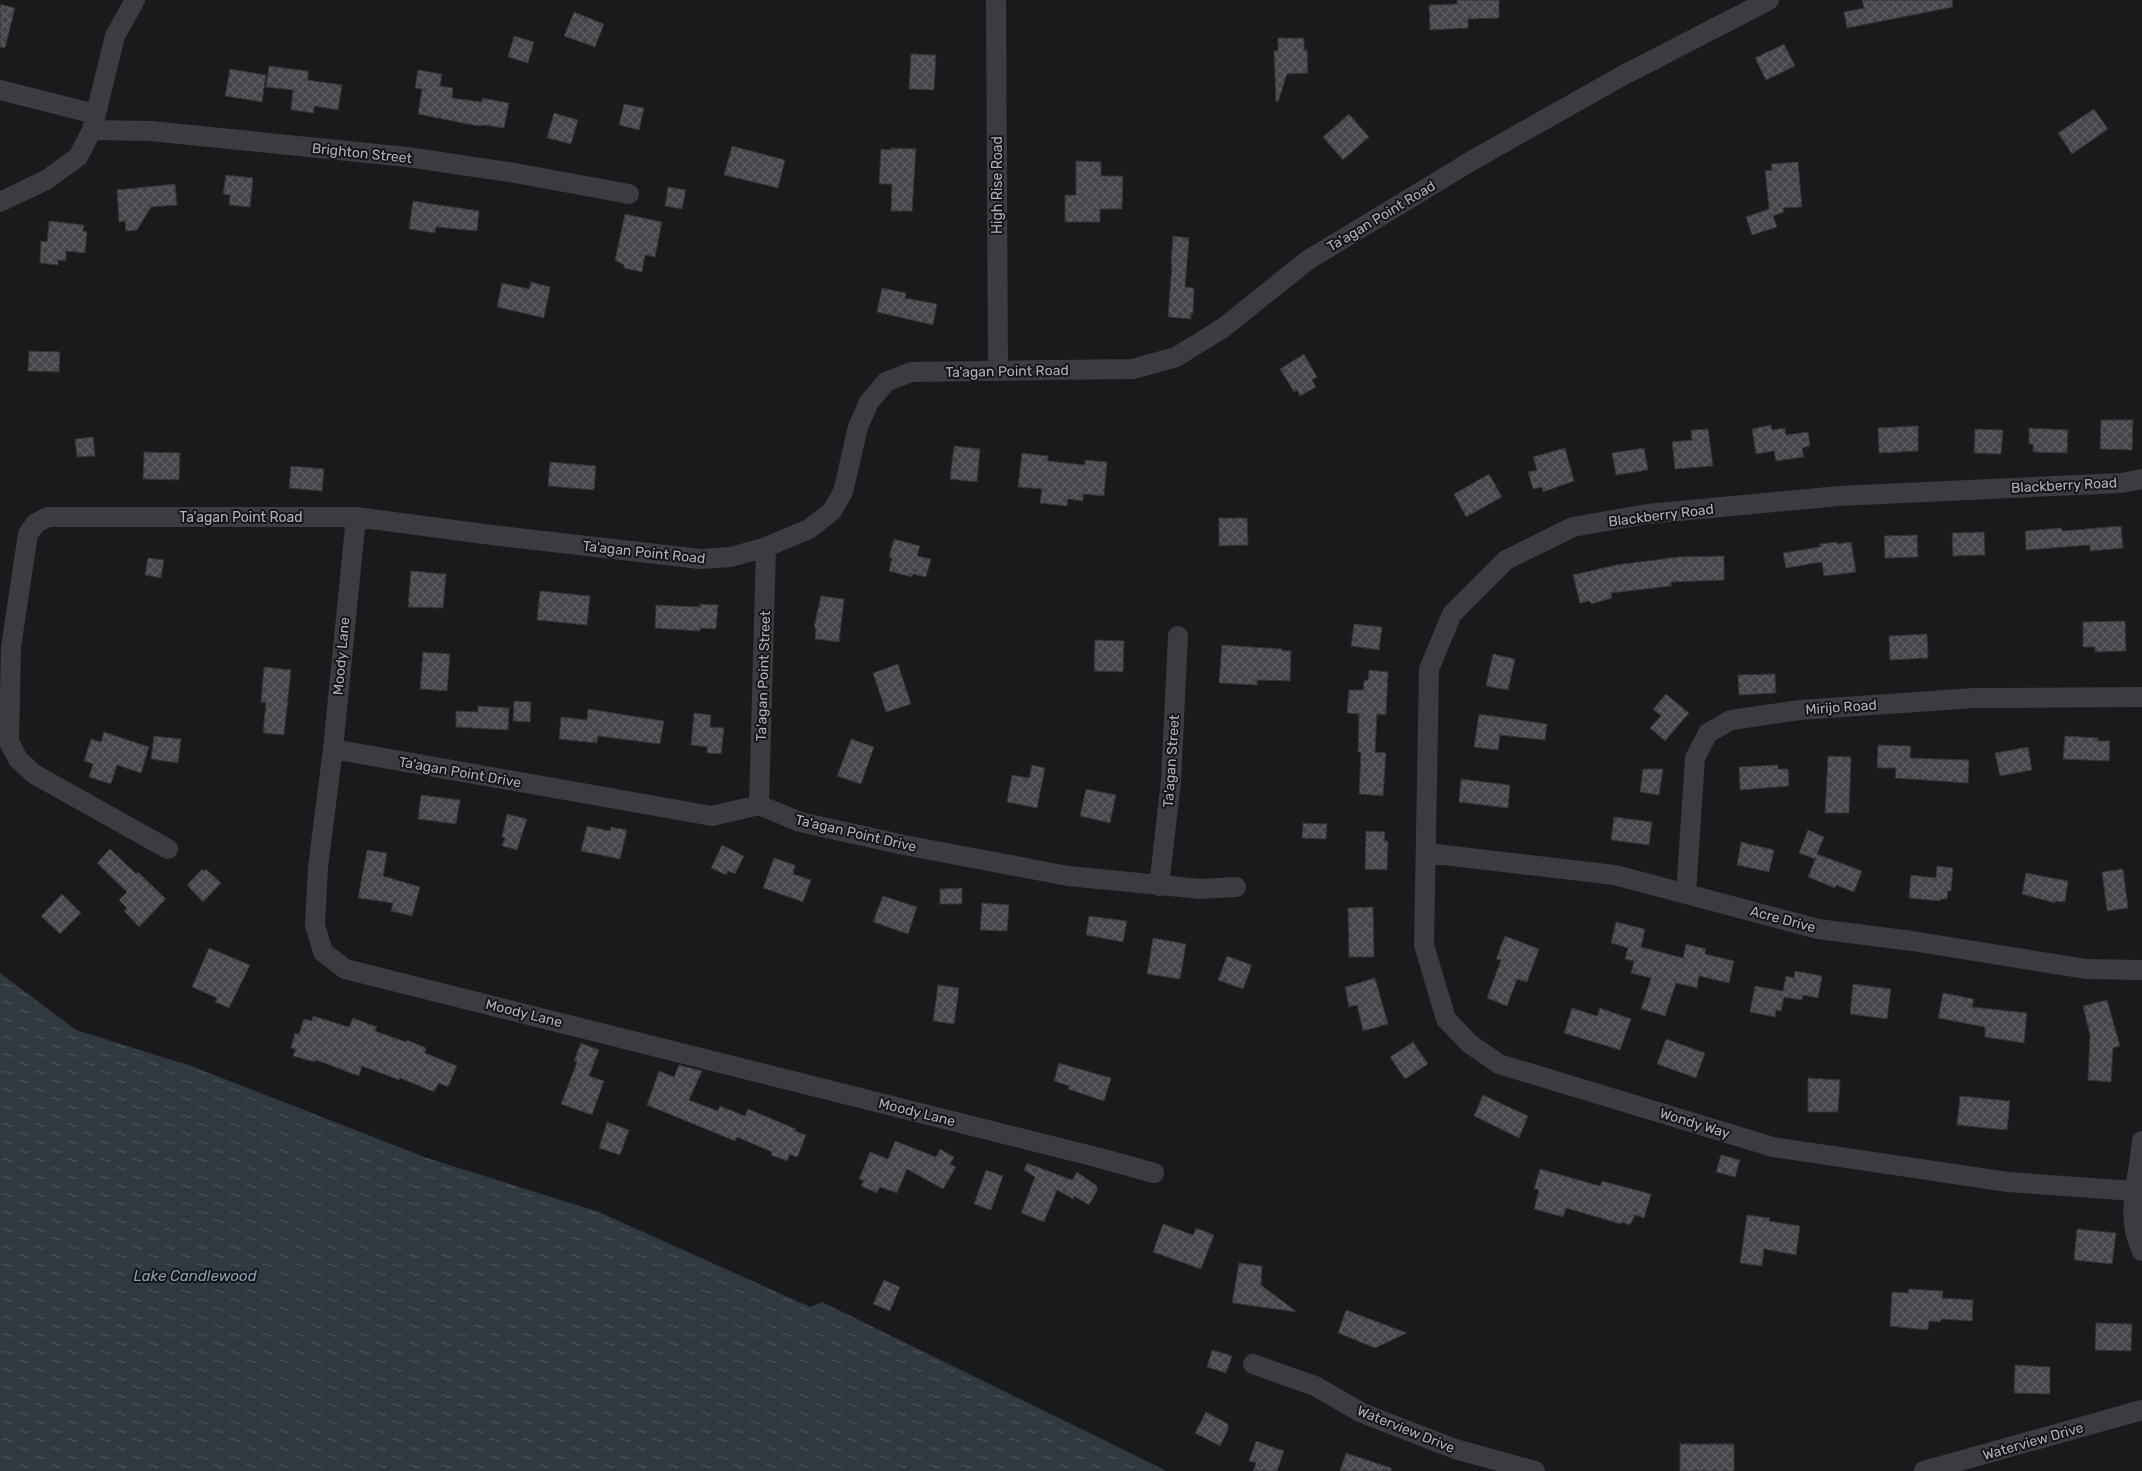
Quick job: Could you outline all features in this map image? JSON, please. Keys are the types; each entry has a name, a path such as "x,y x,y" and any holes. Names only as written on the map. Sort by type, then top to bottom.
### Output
{"street":[{"path":"0,202 46,180 78,157 93,122 115,36 135,0"},
{"name":"High Rise Road","path":"996,0 998,371"},
{"name":"Ta'agan Point Road","path":"168,849 34,774 18,759 9,742 11,647 28,534 36,523 48,517 356,517 492,536 700,559 731,557 766,548 809,529 832,511 843,492 858,427 869,402 886,382 911,372 1133,369 1176,357 1223,328 1308,260 1473,160 1620,77 1769,0"},
{"name":"Brighton Street","path":"0,90 93,122 151,131 407,157 515,173 629,194"},
{"name":"Blackberry Road","path":"1427,853 1429,669 1452,614 1506,560 1573,528 1647,514 1840,496 2121,483 2142,479"},
{"name":"Moody Lane","path":"356,517 333,749 318,866 316,925 322,952 345,968 1154,1173"},
{"name":"Ta'agan Point Street","path":"759,805 766,548"},
{"name":"Ta'agan Street","path":"1159,886 1171,781 1178,636"},
{"name":"Mirijo Road","path":"1686,894 1695,758 1708,733 1731,720 1800,710 1975,698 2142,697"},
{"name":"Ta'agan Point Drive","path":"333,749 712,816 759,805 800,822 904,845 1068,876 1201,889 1236,887"},
{"name":"Acre Drive","path":"1427,853 1614,875 1818,929 1912,940 2086,969 2142,970"},
{"name":"Wondy Way","path":"1427,853 1424,945 1446,1019 1470,1044 1499,1064 1773,1147 2008,1182 2138,1190"},
{"path":"2142,1141 2135,1238 2142,1251"},
{"name":"Waterview Drive","path":"1253,1364 1315,1386 1362,1413 1455,1449 1535,1471"},
{"name":"Waterview Drive","path":"1924,1471 2142,1410"}],"water":[{"name":"Lake Candlewood","path":"0,973 76,1030 191,1066 427,1158 599,1212 810,1307 822,1302 1167,1471 0,1471"}],"building":[{"path":"1457,0 1499,0 1499,18 1468,19 1468,28 1430,30 1429,5 1457,4"},
{"path":"1862,0 1952,0 1953,7 1847,28 1844,12 1864,8"},
{"path":"0,4 15,8 5,48 0,47"},
{"path":"574,12 604,24 595,47 564,36"},
{"path":"514,36 534,42 528,63 508,57"},
{"path":"1278,38 1304,38 1304,50 1307,50 1308,73 1287,74 1278,102 1276,102 1274,51 1278,51"},
{"path":"1784,44 1795,66 1766,80 1755,58"},
{"path":"911,54 936,55 934,90 909,89"},
{"path":"269,66 308,71 308,80 342,85 338,110 314,106 314,113 291,110 293,90 266,87"},
{"path":"230,69 266,75 262,102 225,96"},
{"path":"418,70 442,74 440,86 453,88 452,98 482,102 482,98 509,103 504,128 485,125 478,126 418,114 422,89 415,88"},
{"path":"624,104 644,108 639,130 619,125"},
{"path":"2094,109 2108,129 2072,154 2058,133"},
{"path":"554,113 578,120 571,144 547,138"},
{"path":"1349,114 1369,137 1343,160 1323,137"},
{"path":"732,146 785,160 778,188 724,175"},
{"path":"891,148 916,149 912,211 891,211 892,184 879,184 881,149 891,150"},
{"path":"1076,161 1101,162 1101,176 1123,176 1122,209 1100,209 1100,222 1065,222 1065,195 1076,195"},
{"path":"1798,162 1802,207 1783,208 1784,212 1773,216 1777,227 1752,235 1746,217 1769,209 1765,171 1772,170 1771,164"},
{"path":"226,175 253,178 250,207 229,205 230,195 223,194"},
{"path":"175,184 177,205 151,207 137,230 126,231 125,221 119,222 117,190"},
{"path":"668,187 686,190 682,209 665,206"},
{"path":"413,201 479,211 477,231 436,227 435,233 409,229"},
{"path":"625,214 662,222 655,257 645,255 642,272 624,268 624,265 615,260"},
{"path":"49,221 84,225 83,231 87,232 85,253 66,251 66,261 58,260 58,265 40,263 41,241 47,242"},
{"path":"1173,236 1189,238 1185,287 1194,288 1191,319 1168,317"},
{"path":"531,282 550,287 544,318 497,307 502,283 529,289"},
{"path":"882,288 906,293 905,298 937,304 933,325 877,312"},
{"path":"29,351 60,352 59,372 28,371"},
{"path":"1304,354 1317,377 1312,380 1316,387 1300,396 1297,390 1294,392 1280,369"},
{"path":"2101,420 2133,420 2132,450 2100,449"},
{"path":"1771,425 1772,430 1785,428 1786,435 1808,432 1810,446 1802,448 1804,457 1776,461 1774,451 1756,454 1752,429"},
{"path":"1918,426 1918,451 1879,453 1878,428"},
{"path":"2029,428 2068,430 2067,453 2033,452 2033,444 2029,444"},
{"path":"1708,429 1713,466 1675,469 1672,442 1692,440 1691,430"},
{"path":"1975,429 2003,430 2001,454 1974,453"},
{"path":"93,437 95,456 77,457 75,439"},
{"path":"954,446 980,449 977,482 950,479"},
{"path":"1565,448 1574,481 1543,492 1542,487 1533,489 1528,472 1537,470 1533,457"},
{"path":"1644,448 1648,470 1616,475 1612,453"},
{"path":"144,452 180,453 179,480 143,479"},
{"path":"1022,453 1048,456 1048,461 1085,465 1085,460 1107,462 1104,496 1083,494 1083,501 1068,499 1067,506 1040,503 1042,489 1018,487"},
{"path":"550,462 596,466 594,490 548,486"},
{"path":"291,466 324,469 322,491 289,488"},
{"path":"1489,474 1502,497 1466,517 1454,494"},
{"path":"1219,518 1247,518 1248,545 1219,546"},
{"path":"2121,526 2123,548 2090,551 2090,545 2026,550 2025,531 2061,528 2062,531"},
{"path":"1984,532 1985,555 1953,556 1952,533"},
{"path":"1917,535 1918,557 1885,558 1884,536"},
{"path":"894,539 920,546 917,556 931,559 926,577 913,574 912,577 889,571 892,558 889,557"},
{"path":"1837,542 1837,544 1851,542 1856,572 1824,576 1822,562 1786,568 1783,553 1820,547 1820,544"},
{"path":"1724,556 1724,580 1671,582 1671,586 1611,593 1612,598 1591,604 1590,601 1580,603 1573,575 1616,565 1678,557"},
{"path":"148,558 164,560 161,578 145,575"},
{"path":"411,571 446,574 443,608 408,607"},
{"path":"540,591 590,596 587,625 537,620"},
{"path":"821,596 844,599 839,642 815,639 816,628 814,627"},
{"path":"700,604 718,605 716,629 700,628 700,631 655,628 656,605 700,607"},
{"path":"2125,621 2126,651 2095,652 2095,647 2083,647 2083,622"},
{"path":"1354,624 1382,627 1379,650 1351,646"},
{"path":"1927,634 1928,658 1890,660 1889,636"},
{"path":"1095,640 1124,641 1123,672 1094,671"},
{"path":"1222,645 1291,651 1290,681 1257,680 1257,685 1219,683"},
{"path":"423,652 450,654 447,691 420,689"},
{"path":"1493,654 1515,659 1508,690 1486,686"},
{"path":"898,664 911,704 886,712 873,673"},
{"path":"264,667 291,670 284,735 263,733 266,703 261,702"},
{"path":"1369,670 1388,672 1386,715 1377,714 1375,752 1386,753 1383,796 1359,794 1361,752 1358,752 1359,714 1347,713 1349,690 1363,690 1364,681 1368,680"},
{"path":"1775,674 1776,693 1739,695 1738,675"},
{"path":"1666,694 1689,713 1665,741 1650,728 1661,716 1653,709"},
{"path":"514,701 531,702 530,722 513,721"},
{"path":"478,706 509,708 508,730 456,727 456,711 478,712"},
{"path":"588,709 664,721 660,744 598,736 597,743 559,739 561,717 587,720"},
{"path":"694,713 711,715 710,727 724,728 721,754 707,753 707,747 691,745"},
{"path":"1479,714 1547,724 1545,740 1500,735 1498,750 1474,747"},
{"path":"104,732 149,747 141,773 117,765 111,784 89,777 93,764 84,761 91,739 101,742"},
{"path":"154,736 181,739 178,763 151,759"},
{"path":"2065,736 2098,738 2098,741 2110,741 2109,761 2063,759"},
{"path":"851,739 874,747 861,784 837,776"},
{"path":"1878,745 1911,746 1910,758 1969,760 1968,783 1895,778 1896,768 1877,768"},
{"path":"2028,747 2032,770 2000,776 1995,753"},
{"path":"1828,756 1851,757 1849,813 1825,813"},
{"path":"1032,765 1045,768 1037,808 1007,802 1012,775 1029,778"},
{"path":"1778,765 1778,769 1788,769 1789,786 1740,790 1739,767"},
{"path":"1643,769 1663,769 1659,795 1640,792"},
{"path":"1461,779 1510,785 1508,808 1459,802"},
{"path":"1086,789 1116,795 1110,823 1080,816"},
{"path":"421,795 460,800 456,824 418,819"},
{"path":"507,814 527,819 517,850 502,846 505,838 502,837"},
{"path":"1614,817 1652,822 1649,845 1611,840"},
{"path":"1303,823 1327,824 1326,839 1302,838"},
{"path":"587,826 610,831 611,827 627,830 620,859 581,851"},
{"path":"1808,830 1824,837 1817,854 1862,871 1854,892 1836,885 1835,888 1808,877 1816,857 1815,859 1799,853"},
{"path":"1366,831 1385,832 1384,841 1388,841 1387,870 1365,869"},
{"path":"1741,842 1774,850 1769,872 1737,865"},
{"path":"722,845 744,856 735,874 728,871 726,875 711,868"},
{"path":"110,849 166,899 139,927 124,911 127,908 119,900 127,892 97,863"},
{"path":"367,850 387,853 383,876 420,887 412,916 391,911 393,903 358,898"},
{"path":"774,858 795,865 793,874 811,880 803,902 763,888"},
{"path":"1937,866 1953,868 1951,891 1948,891 1947,899 1940,899 1940,901 1909,898 1911,875 1936,878"},
{"path":"202,869 204,871 206,869 221,883 203,902 187,885"},
{"path":"2123,869 2128,908 2107,911 2102,872"},
{"path":"2026,873 2068,881 2065,902 2055,901 2055,903 2022,894"},
{"path":"962,888 962,904 940,904 940,889"},
{"path":"62,894 81,913 60,934 41,916"},
{"path":"883,896 917,907 908,934 873,922"},
{"path":"982,903 1009,905 1007,931 980,930"},
{"path":"1373,907 1374,957 1349,957 1348,908"},
{"path":"1089,916 1127,921 1123,942 1086,935"},
{"path":"1616,922 1645,929 1641,947 1683,958 1686,944 1706,949 1705,954 1734,961 1729,983 1699,976 1697,988 1676,983 1665,1016 1641,1009 1651,978 1631,973 1634,961 1625,959 1628,948 1611,943"},
{"path":"1505,936 1539,949 1527,982 1517,979 1507,1006 1487,998 1501,960 1496,959"},
{"path":"1153,938 1186,944 1180,979 1147,974"},
{"path":"209,948 250,965 229,1008 215,1002 217,998 192,987"},
{"path":"1227,956 1252,965 1243,989 1218,980"},
{"path":"1795,971 1822,976 1818,998 1803,995 1802,1000 1784,997 1781,1011 1776,1010 1775,1017 1750,1012 1755,986 1783,991 1786,976 1794,978"},
{"path":"1375,978 1388,1024 1363,1031 1357,1005 1349,1007 1345,987"},
{"path":"1853,984 1891,989 1887,1019 1850,1014"},
{"path":"938,985 959,988 954,1024 933,1021"},
{"path":"1943,993 1974,999 1972,1007 2027,1013 2024,1043 1985,1037 1985,1027 1938,1018"},
{"path":"2107,1000 2120,1046 2113,1048 2111,1082 2088,1080 2090,1035 2083,1006"},
{"path":"1572,1008 1597,1016 1600,1008 1631,1019 1620,1050 1564,1033"},
{"path":"313,1016 349,1027 353,1018 377,1027 375,1031 406,1042 407,1040 426,1048 425,1053 457,1066 448,1087 439,1083 434,1092 400,1078 399,1080 362,1066 359,1076 316,1060 315,1062 293,1056 296,1049 291,1048 295,1033 299,1034 304,1019 312,1021"},
{"path":"1666,1039 1705,1053 1696,1078 1657,1064"},
{"path":"1413,1042 1428,1064 1405,1079 1390,1057"},
{"path":"581,1043 599,1050 589,1076 604,1081 592,1115 561,1104 577,1062 574,1061"},
{"path":"1059,1063 1111,1078 1104,1101 1068,1089 1069,1086 1054,1081"},
{"path":"679,1065 702,1071 689,1100 718,1111 720,1106 745,1116 748,1109 796,1129 795,1131 806,1135 798,1156 790,1154 787,1161 771,1155 772,1152 737,1137 735,1141 647,1105 659,1071 674,1077"},
{"path":"1808,1078 1840,1080 1838,1112 1808,1112"},
{"path":"1483,1095 1528,1116 1519,1138 1474,1116"},
{"path":"1960,1096 2010,1101 2007,1130 1957,1125"},
{"path":"607,1122 629,1130 620,1155 599,1148"},
{"path":"895,1141 936,1157 940,1149 954,1157 950,1164 956,1167 943,1189 907,1169 897,1193 880,1187 877,1193 861,1186 864,1181 859,1179 870,1152 888,1159"},
{"path":"1721,1155 1740,1160 1735,1177 1716,1172"},
{"path":"1027,1163 1072,1180 1077,1172 1097,1186 1098,1189 1089,1205 1074,1196 1073,1199 1057,1190 1044,1222 1021,1213 1035,1177 1024,1170"},
{"path":"1540,1169 1600,1186 1602,1181 1651,1194 1644,1218 1635,1215 1630,1225 1566,1208 1563,1217 1534,1209 1539,1190 1534,1189"},
{"path":"986,1170 1003,1176 991,1210 974,1204"},
{"path":"1747,1215 1770,1218 1769,1221 1800,1226 1796,1255 1764,1249 1762,1266 1740,1263"},
{"path":"1163,1224 1193,1235 1196,1228 1214,1235 1201,1269 1153,1252"},
{"path":"2077,1229 2116,1233 2112,1264 2074,1260"},
{"path":"1239,1263 1262,1266 1261,1285 1297,1312 1232,1303"},
{"path":"884,1280 900,1287 890,1311 873,1304"},
{"path":"1909,1289 1943,1291 1942,1298 1973,1300 1972,1321 1941,1319 1940,1322 1929,1321 1928,1330 1890,1326 1892,1292 1908,1293"},
{"path":"1346,1310 1407,1333 1375,1348 1338,1333"},
{"path":"2096,1323 2132,1324 2131,1351 2095,1350"},
{"path":"1212,1350 1232,1356 1226,1373 1207,1367"},
{"path":"2015,1365 2050,1367 2050,1394 2014,1393"},
{"path":"1206,1412 1228,1424 1228,1430 1220,1446 1195,1433"},
{"path":"1256,1441 1284,1451 1277,1471 1253,1471 1256,1463 1249,1461"},
{"path":"1680,1444 1734,1444 1734,1471 1680,1471"},
{"path":"1346,1453 1391,1468 1391,1471 1340,1471"}]}
